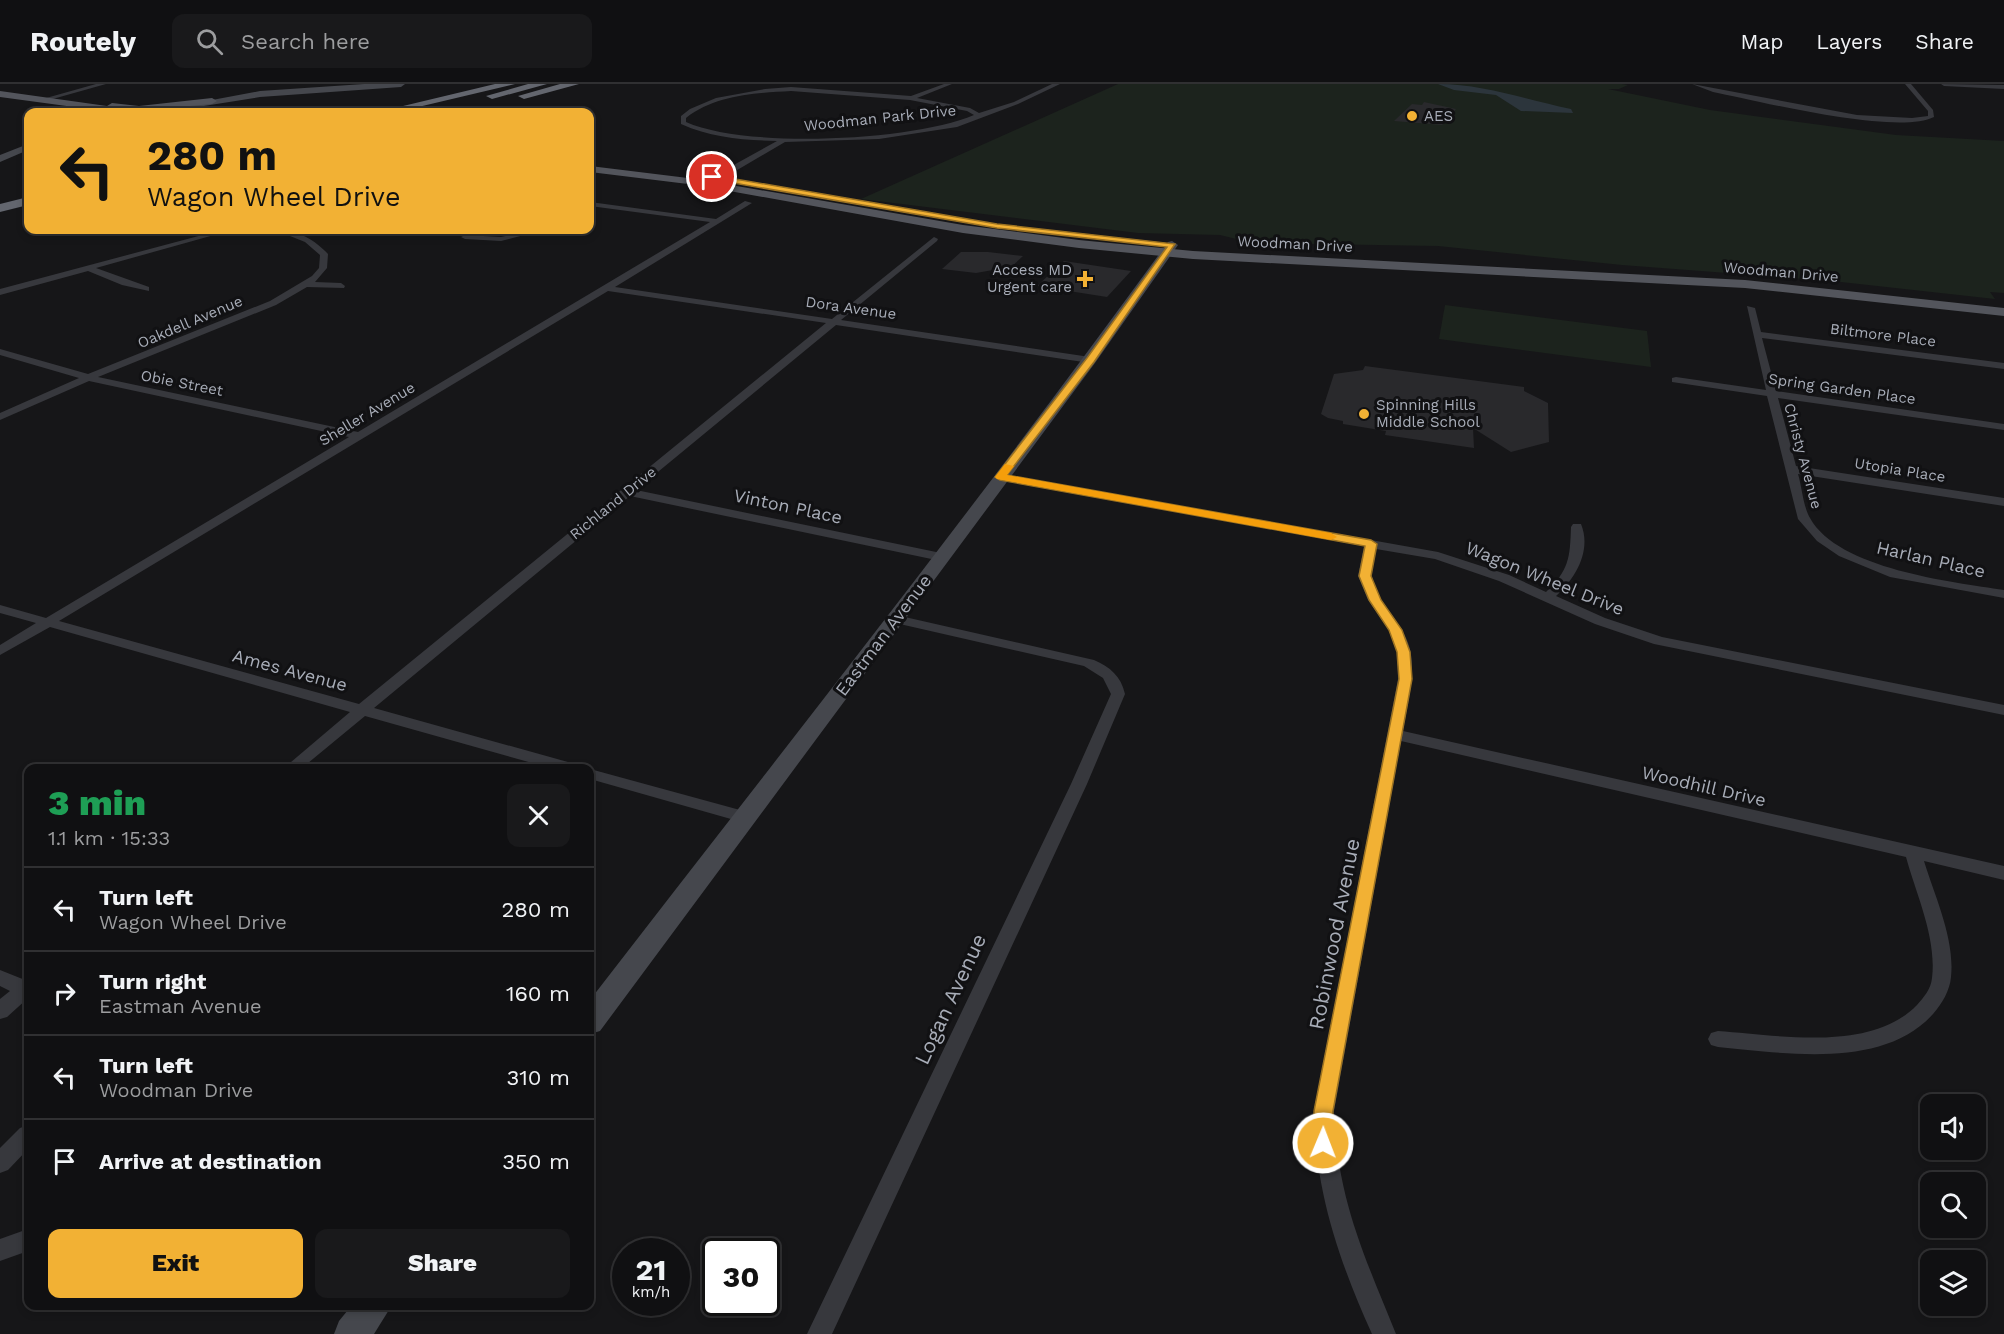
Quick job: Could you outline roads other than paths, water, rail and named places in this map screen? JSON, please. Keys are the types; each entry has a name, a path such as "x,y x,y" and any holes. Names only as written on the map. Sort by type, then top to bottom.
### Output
{"highway":[{"path":"402,108 510,84"},
{"path":"442,108 542,84"},
{"path":"480,107 574,84"},
{"path":"517,104 589,84"},
{"path":"0,208 24,202"},
{"path":"0,216 24,210"}],"main road":[{"path":"0,94 108,108"},
{"path":"198,108 227,99"},
{"path":"42,100 90,108"},
{"path":"144,108 212,101"},
{"name":"Woodman Drive","path":"594,163 704,179 1004,236 1170,249 1744,284 2004,312"},
{"name":"Woodman Drive","path":"594,169 704,179"},
{"name":"Woodman Drive","path":"1170,249 1721,274 2004,304"}],"street":[{"path":"42,100 103,84"},
{"path":"175,108 227,99 401,84"},
{"path":"910,98 949,84"},
{"path":"978,116 1016,103 1057,84"},
{"path":"1695,84 1719,91 1848,115 1908,120 1931,117 1930,111 1908,84"},
{"path":"1944,84 2004,87"},
{"name":"Woodman Park Drive","path":"781,89 822,89 910,98 969,109 976,112 978,116 966,122 908,132 782,141 700,132 687,127 682,120 690,111 719,101 781,89"},
{"name":"Woodman Park Drive","path":"704,179 766,141"},
{"name":"Woodman Park Drive","path":"704,179 782,141"},
{"path":"0,159 24,149"},
{"name":"Sheller Avenue","path":"0,651 748,202"},
{"path":"594,205 717,221"},
{"path":"0,292 213,234"},
{"name":"Oakdell Avenue","path":"0,417 263,308 307,284 323,268 324,254 308,240 291,234"},
{"path":"465,237 501,239 522,234"},
{"name":"Richland Drive","path":"297,764 934,238"},
{"name":"Eastman Avenue","path":"594,1017 896,620 1170,249"},
{"path":"88,268 146,289"},
{"path":"307,284 341,286"},
{"name":"Dora Avenue","path":"608,288 1090,360"},
{"name":"Christy Avenue","path":"1750,308 1804,519 1820,537"},
{"name":"Biltmore Place","path":"1757,334 2004,366"},
{"name":"Obie Street","path":"0,352 90,378 360,436"},
{"name":"Spring Garden Place","path":"1676,380 2004,427"},
{"name":"Utopia Place","path":"1791,469 2004,502"},
{"name":"Wagon Wheel Drive","path":"1000,477 1371,544 1467,564 1600,621 1659,641 2004,710"},
{"name":"Vinton Place","path":"627,492 941,557"},
{"path":"1548,597 1569,579 1574,569 1577,526"},
{"name":"Harlan Place","path":"1820,537 1874,567 1919,579 2004,594"},
{"name":"Robinwood Avenue","path":"1371,544 1365,564 1368,588 1396,630 1404,652 1405,679 1323,1122 1323,1143 1334,1206 1353,1266 1384,1334"},
{"name":"Ames Avenue","path":"0,609 555,764"},
{"name":"Logan Avenue","path":"819,1334 1079,784 1116,700 1116,684 1109,675 1089,663 896,620"},
{"name":"Woodhill Drive","path":"1396,735 2004,873"},
{"path":"594,775 745,817"},
{"path":"1718,1039 1844,1044 1878,1038 1901,1030 1924,1012 1937,995 1942,977 1942,958 1913,853"},
{"path":"0,978 24,987"},
{"path":"0,1011 24,992"},
{"path":"0,1163 24,1140"},
{"path":"0,1250 24,1241"},
{"path":"352,1334 370,1310"}],"place":[{"name":"AES","path":"1412,116"},
{"name":"Access MD Urgent care","path":"1085,279"},
{"name":"Spinning Hills Middle School","path":"1364,414"}]}
